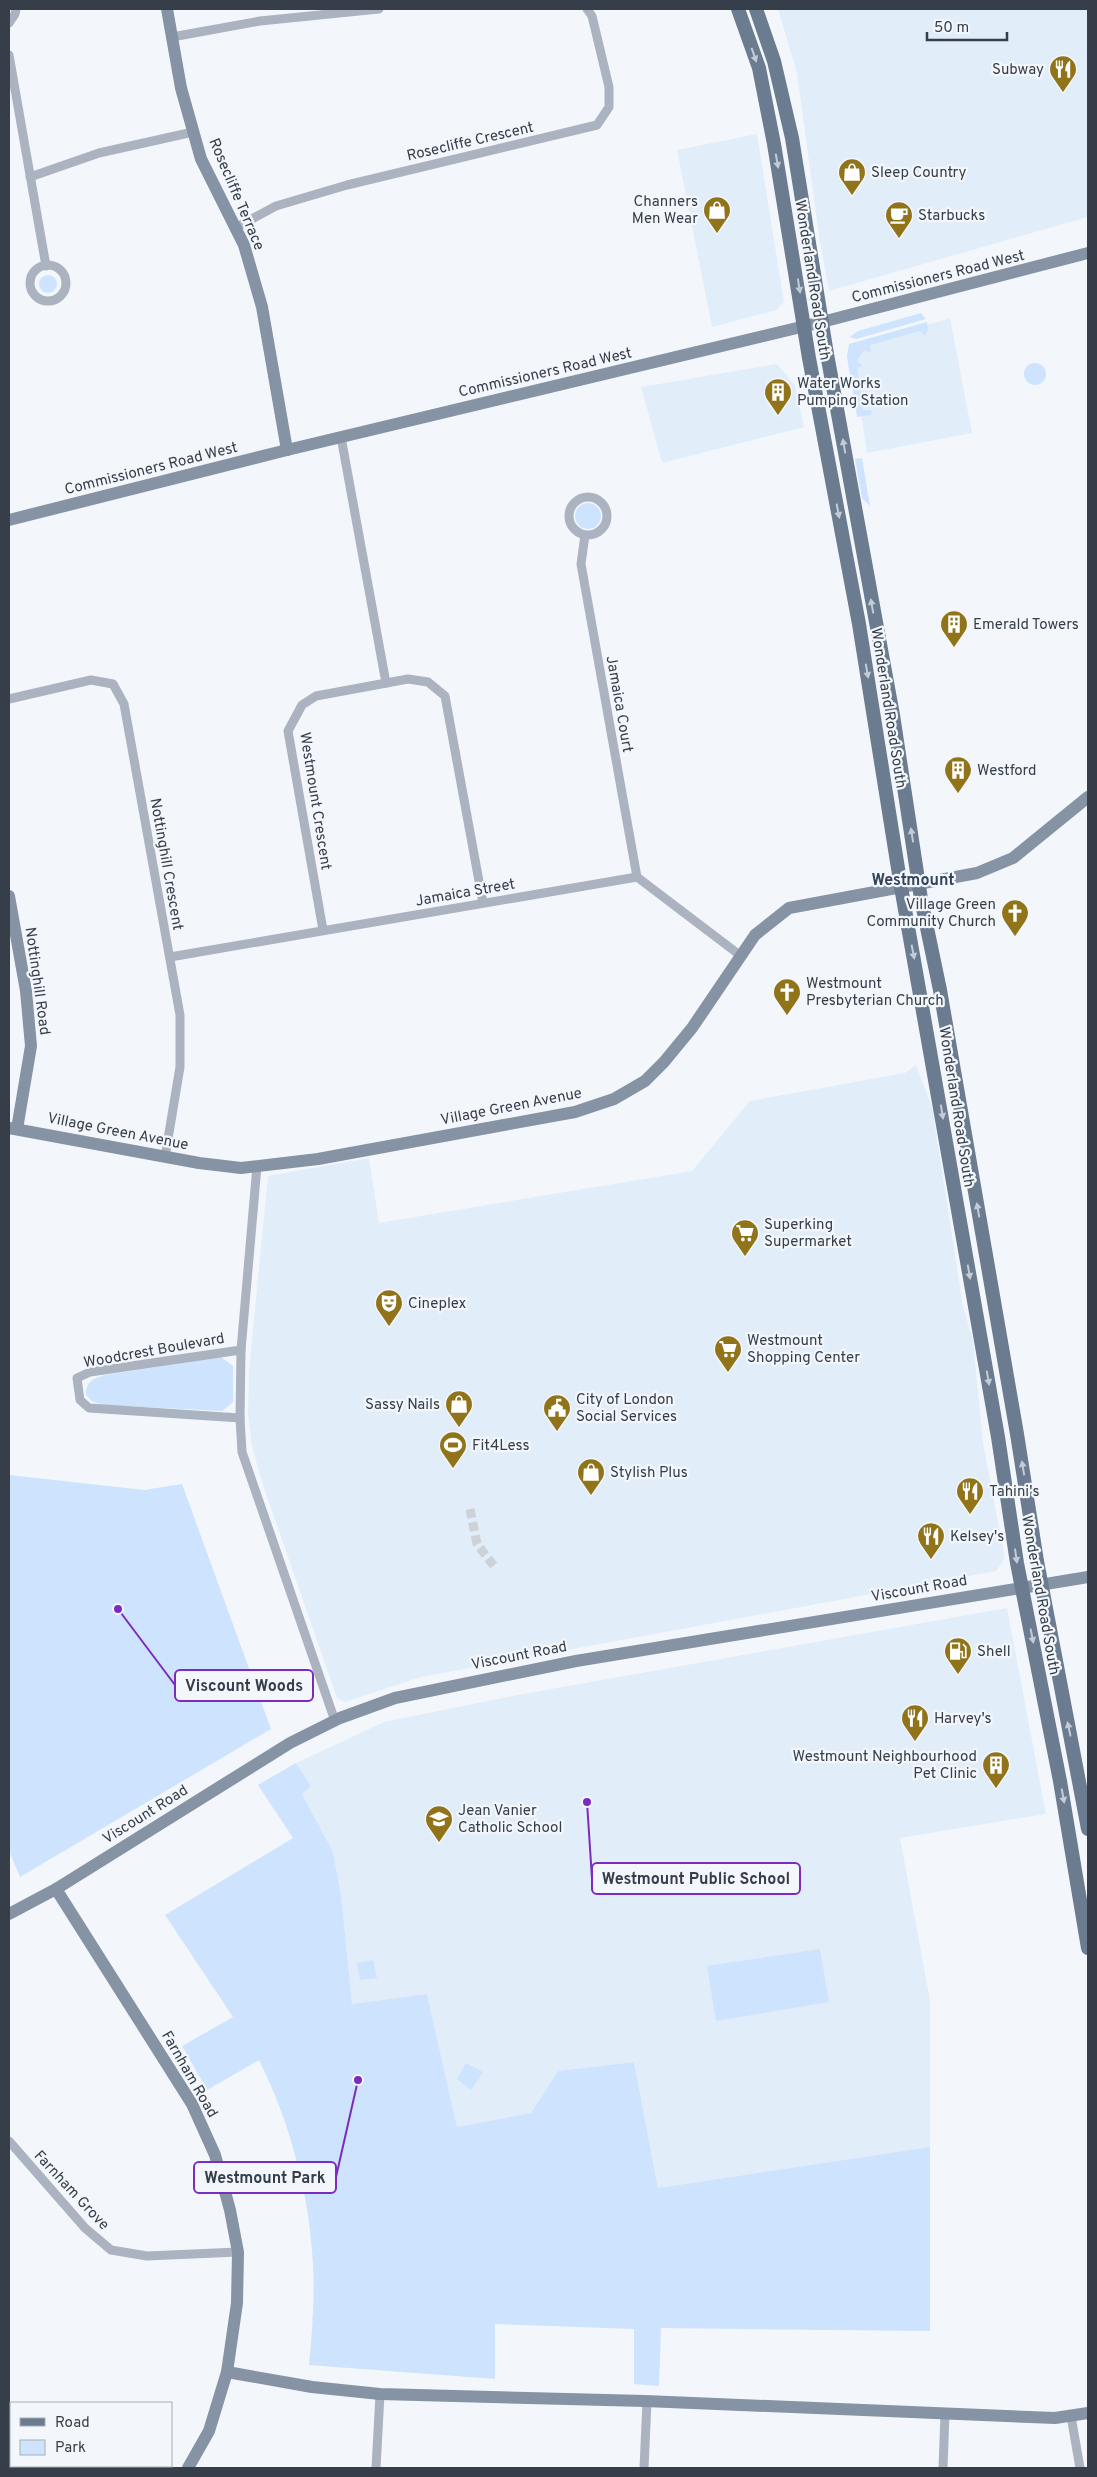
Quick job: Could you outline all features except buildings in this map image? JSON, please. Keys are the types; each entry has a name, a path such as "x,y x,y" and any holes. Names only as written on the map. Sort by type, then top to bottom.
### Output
{"main road":[{"name":"Wonderland Road South","path":"738,9 758,68 768,113 804,326 864,653 901,887 997,1428 1022,1588 1061,1788 1088,1948"},
{"name":"Wonderland Road South","path":"756,9 774,61 786,110 893,715 920,884 979,1213 1042,1585 1088,1829"}],"street":[{"path":"9,23 16,9"},
{"name":"Rosecliffe Terrace","path":"167,9 181,88 201,159 244,245 262,307 287,450"},
{"path":"172,37 260,21 379,9"},
{"name":"Rosecliffe Crescent","path":"235,228 276,206 347,185 597,125 609,107 609,87 592,16 587,9"},
{"path":"9,54 46,266"},
{"path":"30,177 99,153 193,132"},
{"name":"Commissioners Road West","path":"9,520 287,450 822,322 1088,253"},
{"path":"46,266 57,268 65,277 66,282 62,294 53,300 47,301 36,297 31,287 32,276 35,271 46,266"},
{"path":"341,437 386,683"},
{"path":"594,498 606,508 608,518 600,532 585,535 571,526 570,509 577,500 594,498"},
{"name":"Jamaica Court","path":"585,535 581,564 637,877"},
{"name":"Westmount Crescent","path":"323,930 288,731 302,705 316,696 408,679 428,682 445,696 483,903"},
{"name":"Nottinghill Crescent","path":"9,699 91,680 113,684 124,704 180,1015 180,1067 165,1157"},
{"name":"Village Green Avenue","path":"13,1128 165,1157 241,1168 318,1159 566,1114 614,1099 645,1081 664,1062 692,1028 755,936 789,908 977,872 1013,858 1088,796"},
{"path":"637,877 741,956"},
{"name":"Jamaica Street","path":"170,957 637,877"},
{"name":"Nottinghill Road","path":"9,896 26,991 31,1046 13,1128"},
{"name":"Woodcrest Boulevard","path":"257,1166 241,1350 240,1418 242,1452 335,1721"},
{"name":"Woodcrest Boulevard","path":"240,1418 89,1408 80,1400 77,1378 90,1372 241,1350"},
{"name":"Viscount Road","path":"9,1914 56,1889 290,1743 335,1721 395,1698 576,1661 1088,1577"},
{"name":"Farnham Road","path":"56,1889 192,2104 215,2155 230,2210 238,2252 236,2303 227,2372 210,2431 188,2468"},
{"name":"Farnham Grove","path":"9,2141 85,2228 111,2250 147,2256 238,2252"},
{"path":"227,2372 312,2386 380,2394 647,2401 1055,2418 1088,2413"},
{"path":"376,2468 380,2394"},
{"path":"644,2468 647,2401"},
{"path":"943,2468 945,2414"},
{"path":"1071,2416 1080,2468"}],"shaded area":[{"path":"778,9 1088,9 1088,217 829,291 820,243 797,73"},
{"path":"757,134 784,302 776,310 712,327 677,150"},
{"path":"950,318 972,433 867,453 851,348"},
{"path":"777,364 795,385 804,427 662,463 641,387"},
{"path":"916,1065 932,1107 963,1306 973,1341 983,1443 1005,1558 996,1571 421,1677 345,1702 337,1698 262,1482 252,1446 248,1414 249,1370 268,1176 369,1158 379,1223 692,1171 750,1101 905,1073"},
{"path":"1007,1608 1046,1814 900,1838 930,2000 930,2147 658,2188 634,2062 558,2071 531,2113 457,2127 427,1994 352,2004 341,1894 333,1852 302,1794 311,1786 296,1763 384,1722 523,1694"}],"green space":[{"path":"44,275 52,275 57,280 55,291 44,293 39,288 39,280"},
{"path":"921,313 926,319 856,339 850,337 858,331"},
{"path":"927,322 928,330 925,336 920,331 870,345 871,353 864,350 857,361 863,366 857,368 863,410 871,410 872,412 870,415 857,417 847,357 849,344"},
{"path":"1035,363 1043,366 1046,374 1043,382 1035,385 1027,382 1024,374 1027,366"},
{"path":"862,458 870,506 862,498 855,459"},
{"path":"588,503 597,507 601,516 597,525 588,529 579,525 575,516 579,507"},
{"path":"221,1357 233,1366 233,1402 222,1411 102,1405 92,1401 86,1395 87,1387 91,1381 105,1375"},
{"path":"9,1475 144,1490 182,1484 271,1729 20,1877 9,1851"},
{"path":"296,1763 311,1786 302,1794 333,1852 341,1894 352,2004 427,1994 457,2127 531,2113 558,2071 634,2062 658,2188 930,2147 930,2331 661,2328 659,2386 634,2384 634,2329 495,2324 495,2379 309,2365 314,2290 311,2239 303,2186 289,2134 259,2060 207,2090 182,2046 233,2017 165,1915 293,1838 258,1785"},
{"path":"820,1949 829,2002 716,2021 707,1966"},
{"path":"373,1960 377,1978 360,1980 357,1963"},
{"path":"466,2063 483,2072 471,2090 457,2079"}],"tunnel":[{"path":"470,1509 477,1544 494,1566"}],"place":[{"name":"Subway","path":"1063,93"},
{"name":"Sleep Country","path":"852,196"},
{"name":"Channers Men Wear","path":"717,234"},
{"name":"Starbucks","path":"899,239"},
{"name":"Water Works Pumping Station","path":"778,416"},
{"name":"Emerald Towers","path":"954,648"},
{"name":"Westford","path":"958,794"},
{"name":"Village Green Community Church","path":"1015,937"},
{"name":"Westmount Presbyterian Church","path":"787,1016"},
{"name":"Superking Supermarket","path":"745,1257"},
{"name":"Cineplex","path":"389,1327"},
{"name":"Westmount Shopping Center","path":"728,1373"},
{"name":"Sassy Nails","path":"459,1428"},
{"name":"City of London Social Services","path":"557,1432"},
{"name":"Fit4Less","path":"453,1469"},
{"name":"Stylish Plus","path":"591,1496"},
{"name":"Tahini's","path":"970,1515"},
{"name":"Kelsey's","path":"931,1560"},
{"name":"Viscount Woods","path":"118,1609"},
{"name":"Shell","path":"958,1675"},
{"name":"Harvey's","path":"915,1742"},
{"name":"Westmount Neighbourhood Pet Clinic","path":"996,1789"},
{"name":"Westmount Public School","path":"587,1802"},
{"name":"Jean Vanier Catholic School","path":"439,1843"},
{"name":"Westmount Park","path":"358,2080"}],"district":[{"name":"Westmount","path":"913,879"}]}
